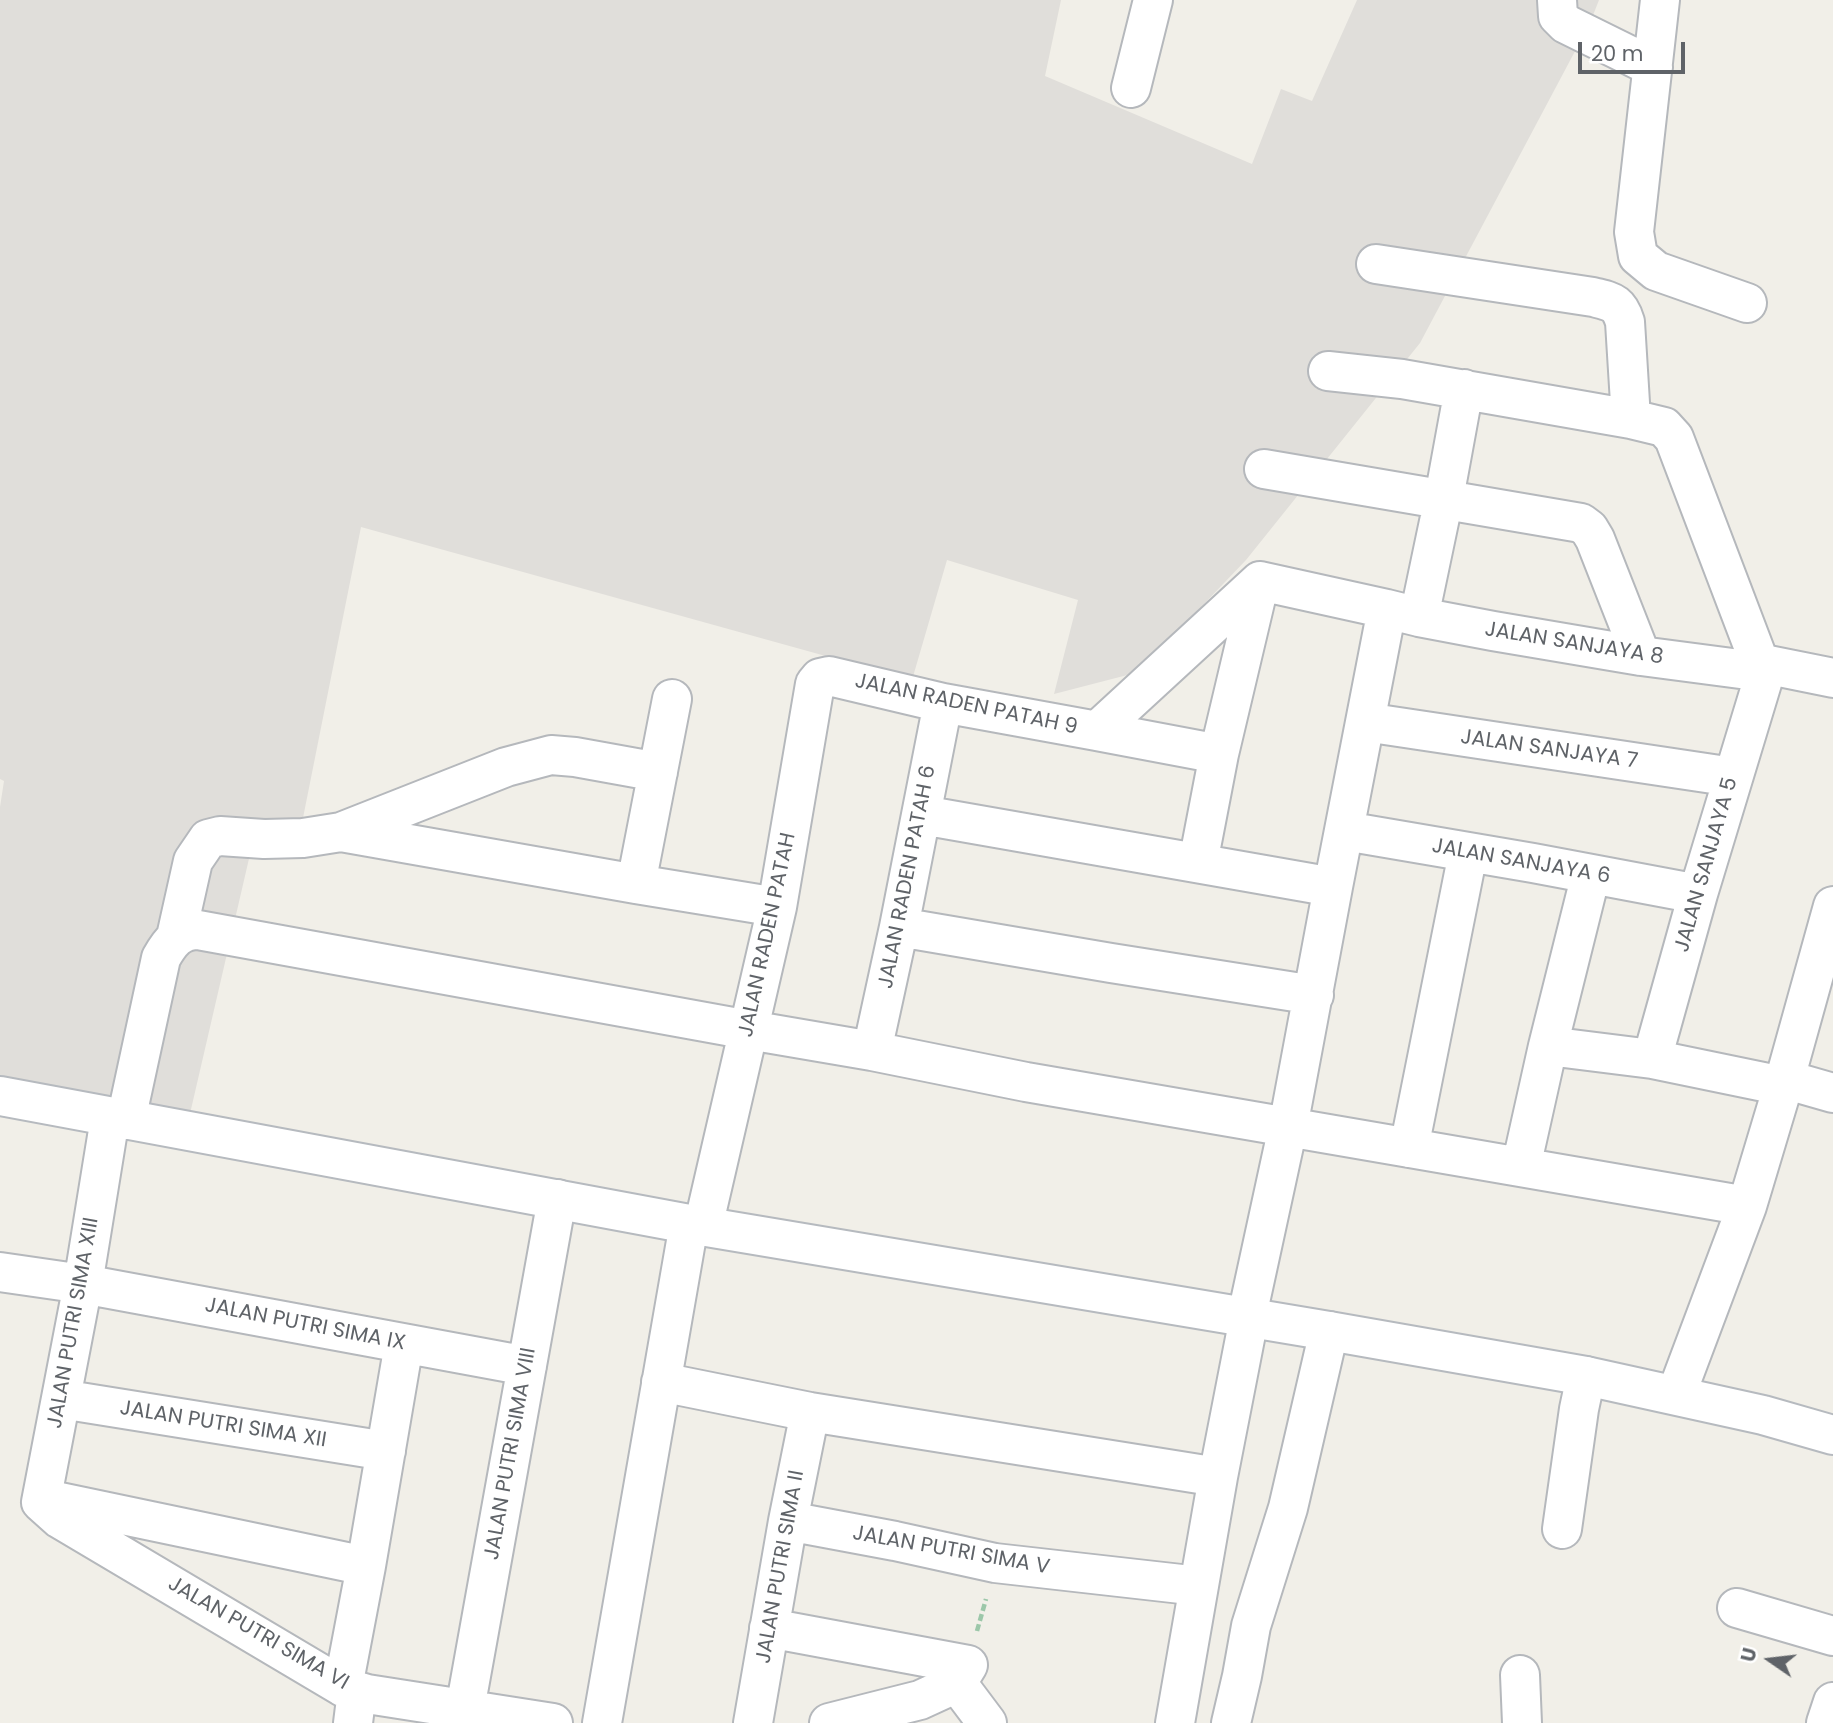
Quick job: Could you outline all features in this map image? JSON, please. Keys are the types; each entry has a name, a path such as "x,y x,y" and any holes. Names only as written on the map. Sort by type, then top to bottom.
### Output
{"street":[{"path":"1131,88 1153,0"},
{"path":"1557,0 1558,16 1566,24 1653,67"},
{"path":"1660,0 1634,232 1638,256 1656,271 1746,303"},
{"path":"1376,264 1593,297 1617,304 1625,322 1631,419"},
{"path":"1328,371 1464,389 1664,427 1674,438 1761,668"},
{"path":"1175,1723 1250,1303 1288,1127 1365,722 1444,498 1464,389"},
{"path":"1264,469 1581,523 1590,528 1602,554 1641,656"},
{"path":"1198,863 1219,754 1260,582 1403,613"},
{"name":"JALAN RADEN PATAH 9","path":"820,678 828,676 943,703 1097,732 1260,582"},
{"name":"JALAN SANJAYA 8","path":"1403,613 1641,656 1833,678"},
{"name":"JALAN SANJAYA 5","path":"1652,1059 1698,894 1762,683 1761,668"},
{"name":"JALAN RADEN PATAH","path":"602,1723 661,1382 749,1030 777,906 815,684 820,678"},
{"path":"636,884 672,699"},
{"name":"JALAN RADEN PATAH 6","path":"873,1051 943,703"},
{"name":"JALAN SANJAYA 7","path":"1365,722 1733,777"},
{"path":"1097,732 1219,754"},
{"path":"341,832 506,767 551,755 658,772"},
{"path":"922,815 1333,887"},
{"name":"JALAN SANJAYA 6","path":"1345,831 1698,894"},
{"path":"341,832 777,906"},
{"name":"JALAN PUTRI SIMA XIII","path":"51,1509 61,1399 118,1119 161,958 176,937 192,861 208,839 220,835 264,839 303,838 341,832"},
{"path":"1409,1148 1468,853"},
{"path":"1521,1167 1591,874"},
{"path":"1676,1395 1747,1206 1833,906"},
{"path":"899,927 1314,995"},
{"path":"176,937 184,932 198,930 873,1051 1026,1082 1747,1206"},
{"path":"1548,1046 1652,1059 1833,1093"},
{"path":"0,1096 557,1199 701,1214 1248,1318 1586,1376 1763,1415 1833,1435"},
{"name":"JALAN PUTRI SIMA VIII","path":"465,1709 557,1199"},
{"name":"JALAN PUTRI SIMA IX","path":"0,1272 83,1284 527,1366"},
{"path":"1231,1723 1250,1630 1288,1508 1329,1331"},
{"path":"351,1700 366,1566 404,1344"},
{"path":"1562,1529 1586,1376"},
{"path":"661,1382 810,1412 1218,1477"},
{"name":"JALAN PUTRI SIMA XII","path":"61,1399 386,1451"},
{"name":"JALAN PUTRI SIMA II","path":"753,1723 810,1412"},
{"path":"51,1509 366,1566"},
{"name":"JALAN PUTRI SIMA VI","path":"51,1509 351,1700 367,1694 553,1723"},
{"name":"JALAN PUTRI SIMA V","path":"788,1521 1196,1603 1250,1630"},
{"path":"1737,1608 1833,1636"},
{"path":"769,1628 962,1674 987,1723"},
{"path":"829,1723 920,1700 962,1674"},
{"path":"1520,1675 1522,1723"},
{"path":"1826,1723 1833,1702"}],"path":[{"path":"962,1674 995,1563"}],"shaded area":[{"path":"0,0 1061,0 1045,76 1252,164 1281,89 1312,101 1357,0 1599,0 1590,23 1420,343 1246,560 1139,672 1054,694 1078,600 947,560 912,680 361,527 296,853 251,850 189,1118 0,1084 0,807 4,781 0,779"}]}
